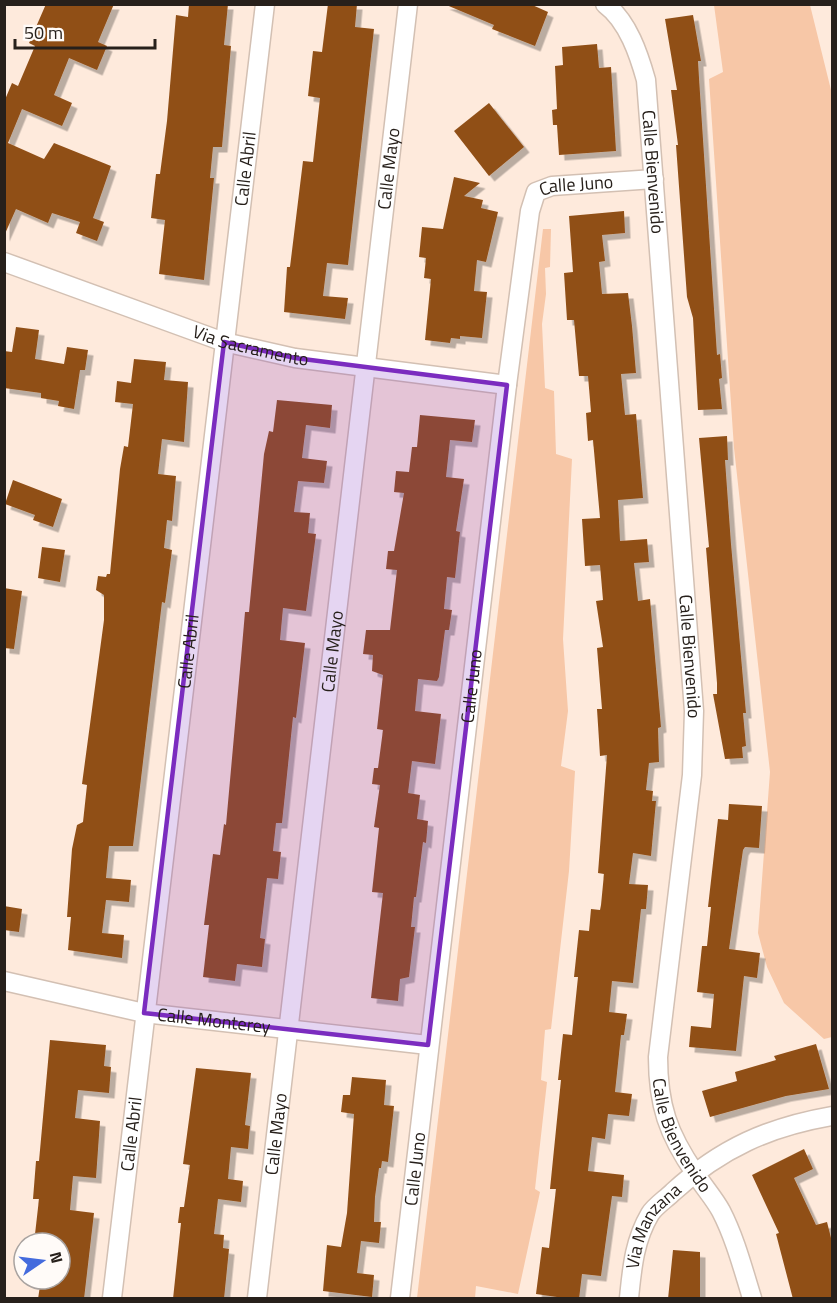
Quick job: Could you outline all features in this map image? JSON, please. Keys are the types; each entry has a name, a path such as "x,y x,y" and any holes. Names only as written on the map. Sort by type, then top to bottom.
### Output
{"street":[{"name":"Calle Abril","path":"112,1299 265,4"},
{"name":"Calle Mayo","path":"257,1299 408,4"},
{"name":"Calle Bienvenido","path":"605,4 627,33 646,80 694,711 692,775 658,1057 658,1082 664,1119 678,1148 721,1211 740,1256 752,1299"},
{"name":"Calle Juno","path":"400,1299 428,1045 530,211 536,192 552,186 654,179"},
{"name":"Via Sacramento","path":"4,262 224,342 295,358 507,385"},
{"name":"Calle Monterey","path":"4,981 144,1013 428,1045"},
{"name":"Via Manzana","path":"629,1299 635,1247 651,1212 710,1160 746,1141 803,1121 832,1116"}],"highlighted area":[{"path":"224,342 295,358 507,385 428,1045 144,1013"}],"shaded area":[{"path":"714,5 810,5 831,90 832,1037 824,1039 784,1003 767,967 758,933 770,772 734,448 709,79 723,72"},
{"path":"543,229 551,229 550,267 545,268 546,294 542,324 545,388 554,391 556,454 572,459 563,639 568,711 561,766 575,771 569,871 551,1029 545,1030 541,1080 547,1082 535,1189 540,1192 518,1294 476,1286 475,1298 417,1298"}],"building":[{"path":"46,4 114,4 98,42 107,46 97,70 69,58 54,95 72,103 62,126 22,109 8,143 44,159 54,143 111,166 93,218 104,222 97,241 76,233 80,222 52,213 48,223 16,209 4,236 4,102 12,83 18,86 35,46 29,43"},
{"path":"189,4 228,4 224,45 231,46 222,147 213,147 210,178 214,178 204,280 159,274 165,220 151,218 156,174 160,174 167,121 176,15 188,17"},
{"path":"328,4 357,4 355,27 374,29 348,265 327,263 323,296 348,298 345,319 284,312 287,267 290,267 303,161 313,162 320,98 308,96 313,51 322,52"},
{"path":"444,4 530,4 548,12 535,46 492,29 494,25"},
{"path":"693,15 701,61 698,61 699,78 717,355 720,354 722,378 719,379 722,409 698,410 693,318 687,297 676,145 678,145 671,90 677,90 665,19"},
{"path":"597,44 599,68 611,67 616,151 559,155 557,125 553,125 552,110 557,109 555,66 563,65 562,47"},
{"path":"489,103 524,147 489,176 454,131"},
{"path":"454,177 480,183 464,196 483,200 481,208 498,212 486,262 477,260 474,291 487,292 482,338 460,336 460,339 451,338 450,343 425,340 431,279 424,278 426,258 419,257 422,227 443,229"},
{"path":"624,211 625,233 602,235 605,261 599,262 602,294 628,293 636,373 621,374 625,415 636,414 643,498 618,500 620,541 647,539 649,562 634,563 638,601 650,599 661,727 658,728 659,762 649,763 646,790 653,791 652,801 656,801 651,856 633,853 629,884 648,885 646,909 641,909 633,983 612,981 609,1012 627,1014 624,1035 621,1035 615,1092 632,1094 629,1116 608,1114 605,1139 592,1137 588,1171 624,1175 622,1197 612,1196 601,1276 582,1274 579,1299 571,1299 536,1294 542,1247 549,1248 556,1189 550,1189 561,1080 558,1080 563,1034 572,1035 578,977 574,977 579,930 589,931 591,909 600,910 601,905 604,874 598,873 607,755 600,756 597,709 602,709 597,648 603,647 596,601 603,600 600,565 585,566 582,519 600,518 593,440 588,441 586,413 591,412 588,376 579,376 574,320 567,320 564,273 573,272 569,216"},
{"path":"16,327 39,330 35,359 64,364 67,347 88,350 85,370 80,370 74,409 58,406 59,401 41,398 41,393 4,388 4,351 12,352"},
{"path":"134,359 166,362 164,380 188,382 184,442 162,439 158,474 176,476 172,521 167,520 164,548 172,550 165,603 162,602 133,846 109,846 106,878 131,880 129,902 106,900 102,933 124,935 122,958 68,950 71,917 67,917 72,849 77,825 83,822 87,785 82,784 104,620 104,595 96,590 98,576 106,577 110,574 120,469 124,446 128,447 133,404 115,402 117,381 131,383"},
{"path":"277,400 332,405 330,428 306,425 302,458 327,461 324,483 298,481 294,512 310,513 308,533 316,534 306,611 283,608 280,640 305,643 296,718 293,717 282,823 276,823 273,851 281,852 278,879 267,878 260,938 265,939 262,967 237,964 235,981 203,977 209,925 204,925 213,854 220,855 224,824 226,825 245,612 249,612 264,454 269,431 273,432"},
{"path":"420,415 475,420 472,442 450,440 446,477 464,479 456,531 460,532 455,578 447,577 444,609 452,610 449,630 445,630 439,677 437,681 418,679 415,711 441,714 435,764 412,761 408,793 420,795 417,819 428,821 426,843 423,842 416,897 414,897 411,927 415,927 409,977 400,979 398,1001 371,998 383,893 372,892 379,828 374,827 380,785 372,784 374,768 378,768 383,730 377,729 383,675 372,671 373,655 363,654 366,630 390,630 397,570 386,569 388,551 394,551 404,493 394,492 396,471 409,472 412,447 417,447"},
{"path":"727,436 728,460 725,460 746,713 743,713 746,746 742,747 743,758 725,759 713,694 717,694 717,683 706,548 709,547 699,438"},
{"path":"13,480 62,499 53,527 33,520 35,515 5,504"},
{"path":"42,547 65,550 60,582 38,578"},
{"path":"4,588 22,591 14,649 4,648"},
{"path":"729,804 762,806 759,848 745,847 743,850 729,949 760,953 757,978 744,976 736,1051 689,1047 691,1026 711,1028 714,994 697,992 702,946 707,946 711,907 708,907 718,819 728,820"},
{"path":"4,906 22,909 19,932 4,930"},
{"path":"50,1040 106,1045 104,1066 111,1067 109,1093 78,1090 75,1118 100,1121 96,1178 73,1176 70,1210 94,1213 84,1299 38,1299 39,1291 72,1291 72,1231 35,1231 39,1199 33,1199 36,1161 39,1161"},
{"path":"816,1044 829,1089 786,1096 710,1117 702,1091 737,1081 735,1072 776,1060 774,1056"},
{"path":"196,1068 251,1073 245,1125 250,1126 248,1149 231,1147 228,1179 243,1181 241,1202 218,1199 214,1234 224,1235 223,1248 229,1249 224,1299 173,1299 181,1223 178,1223 180,1207 184,1207 190,1165 183,1164"},
{"path":"352,1077 386,1080 384,1105 394,1106 388,1162 382,1161 381,1168 379,1168 375,1197 374,1222 381,1222 379,1243 361,1241 357,1273 374,1275 372,1297 323,1291 327,1245 341,1247 347,1213 354,1114 341,1112 343,1095 350,1095"},
{"path":"804,1149 813,1169 794,1178 816,1225 827,1222 832,1242 832,1299 793,1299 776,1234 779,1233 752,1175"},
{"path":"673,1250 700,1252 700,1299 668,1299"}]}
